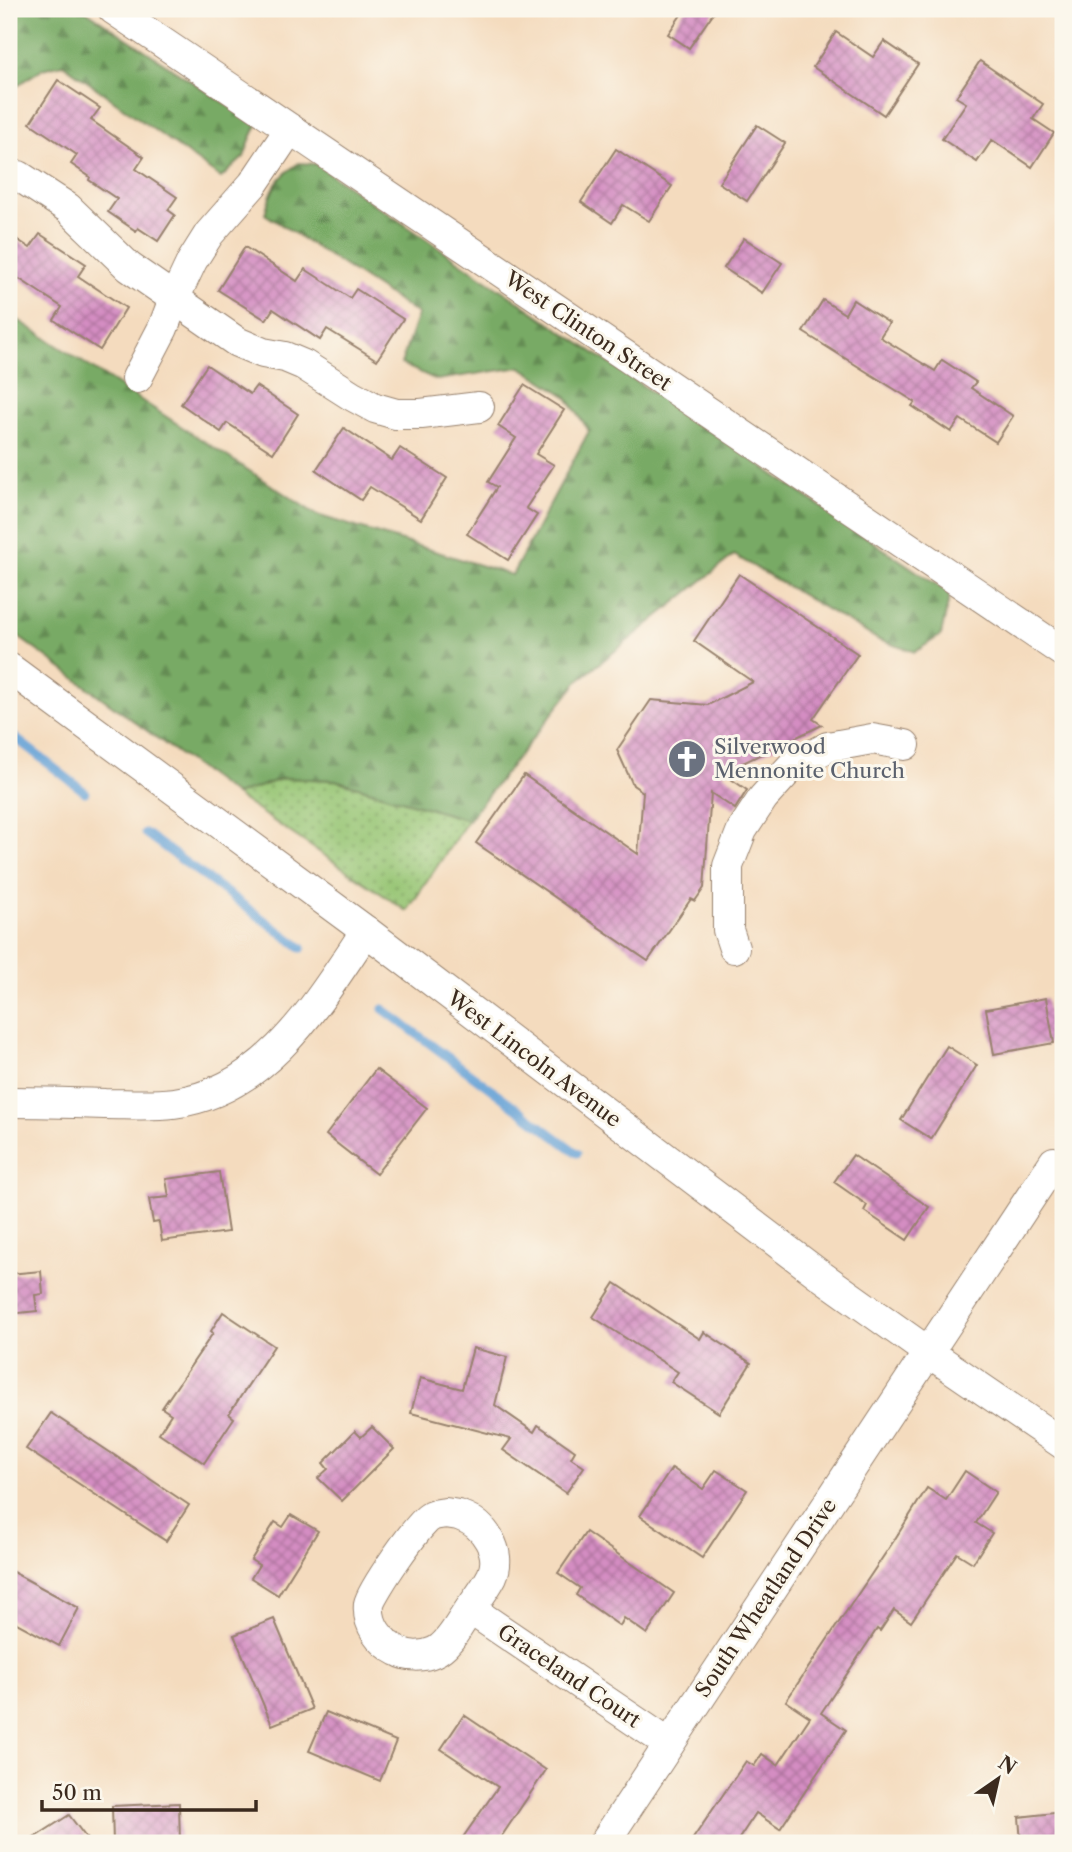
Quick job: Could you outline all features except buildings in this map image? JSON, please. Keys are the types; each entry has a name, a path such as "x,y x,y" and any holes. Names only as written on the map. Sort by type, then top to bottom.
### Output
{"street":[{"name":"West Clinton Street","path":"113,9 1063,652"},
{"path":"137,378 163,328 192,261 209,234 253,184 290,129"},
{"path":"19,176 68,208 129,267 237,342 304,365 375,408 396,414 421,414 479,407"},
{"name":"West Lincoln Avenue","path":"9,668 366,931 768,1236 928,1352 1063,1444"},
{"path":"734,948 728,929 728,866 742,830 763,798 792,766 828,747 872,740 905,745"},
{"path":"9,1102 151,1105 201,1097 223,1087 253,1070 291,1035 366,931"},
{"name":"South Wheatland Drive","path":"604,1843 1055,1162"},
{"path":"446,1513 462,1516 475,1524 485,1532 492,1544 495,1559 493,1574 470,1609 448,1641 434,1652 418,1656 403,1654 388,1646 373,1629 369,1603 419,1526 430,1517 446,1513"},
{"name":"Graceland Court","path":"470,1609 669,1744"}],"green space":[{"path":"9,9 83,9 257,125 244,157 221,178 63,64 42,69 9,91"},
{"path":"299,163 315,164 950,594 941,635 915,652 879,640 734,555 579,680 468,820 335,780 284,778 235,795 9,630 9,314 317,515 512,575 589,431 566,396 521,367 437,380 401,364 418,314 265,214 276,184"},
{"path":"284,778 335,780 468,820 407,911 235,795"}],"waterway":[{"path":"9,733 85,792"},
{"path":"145,833 302,948"},
{"path":"383,1009 577,1153"}],"place":[{"name":"Silverwood Mennonite Church","path":"687,759"}]}
